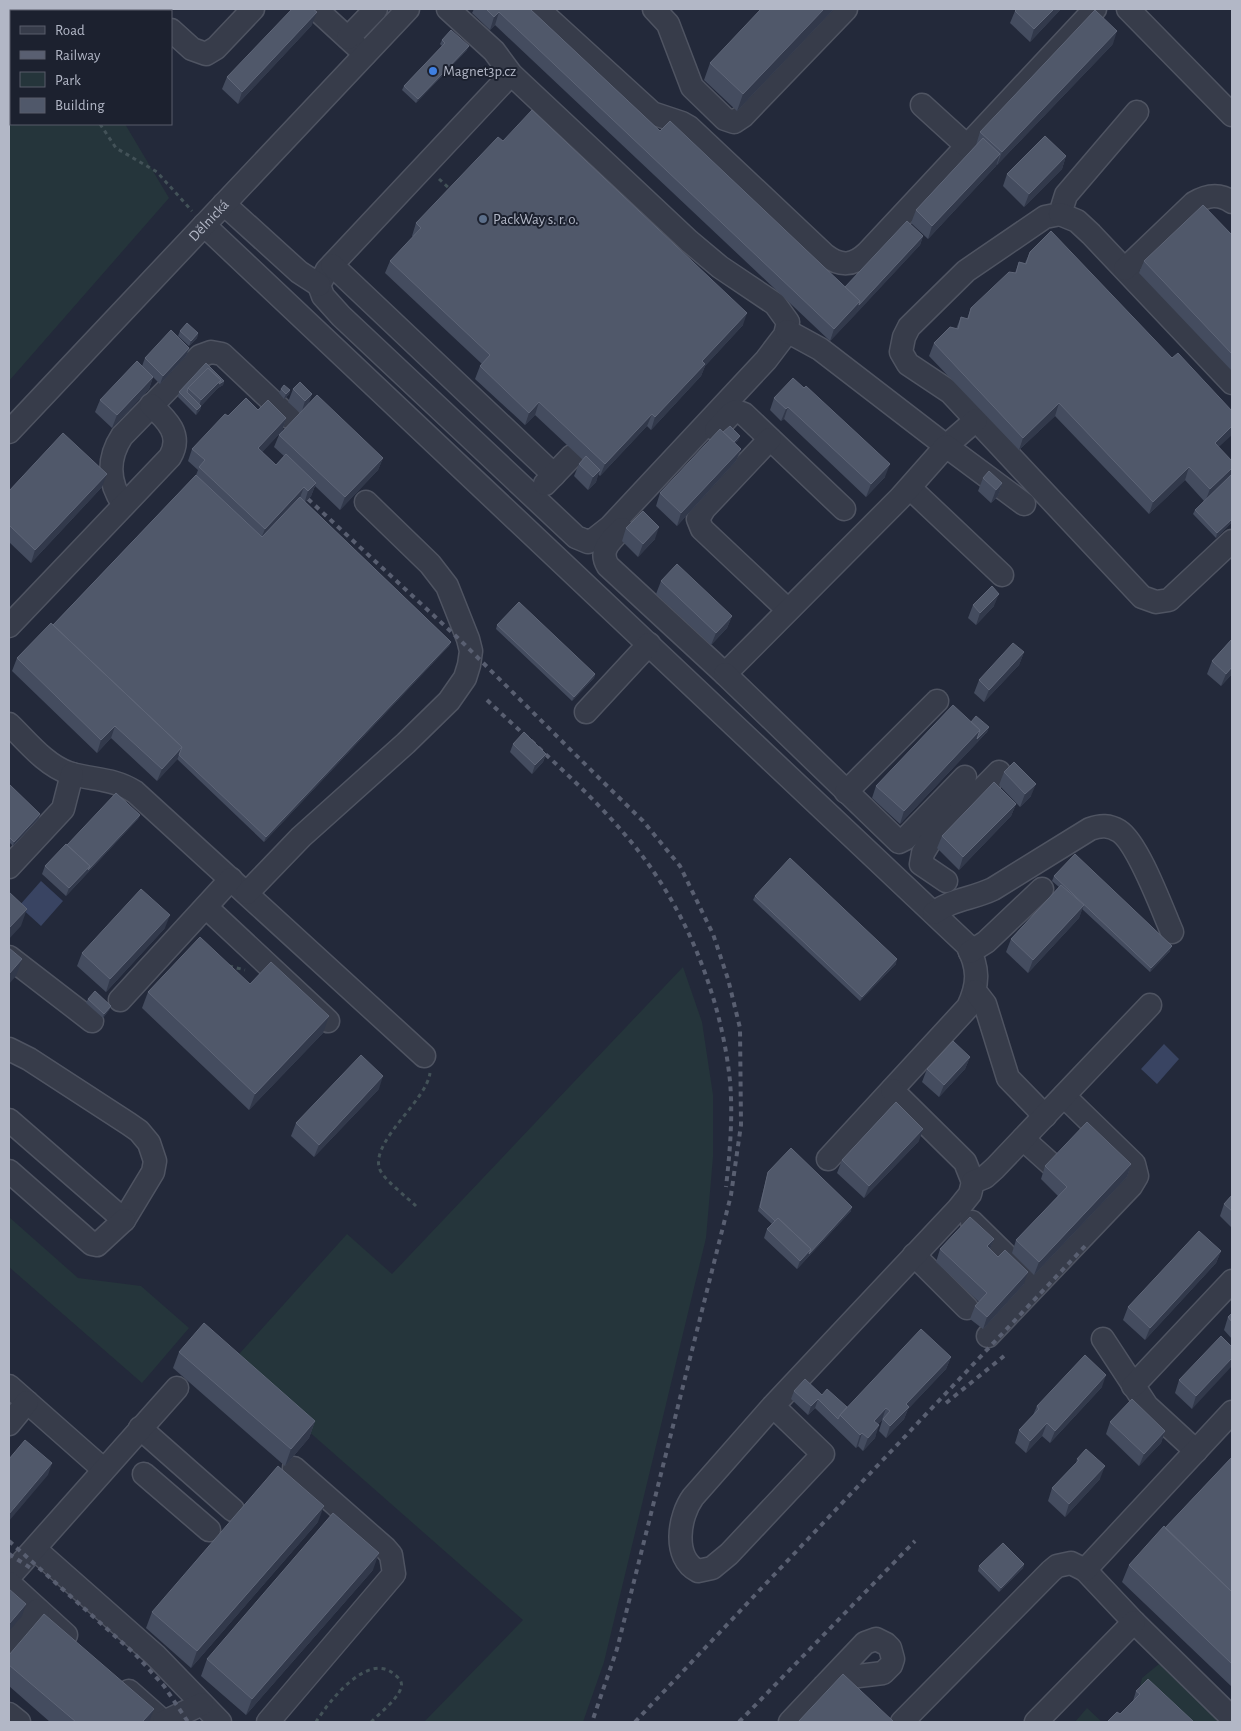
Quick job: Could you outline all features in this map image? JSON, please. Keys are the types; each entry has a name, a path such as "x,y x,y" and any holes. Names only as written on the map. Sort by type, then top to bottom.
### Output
{"street":[{"path":"172,31 192,49 206,54 216,48 253,9"},
{"path":"316,9 365,54"},
{"path":"348,38 376,9"},
{"name":"Dělnická","path":"9,432 408,9"},
{"path":"224,204 299,272 319,285 323,296 334,308 533,497 581,540 588,542 596,538 766,360 787,331 788,322 776,304 700,252 511,74 498,55 448,9"},
{"path":"538,9 652,113 689,128 825,255 839,264 854,264 867,253 1095,9"},
{"path":"654,9 668,24 692,87 725,119 734,122 743,116 846,9"},
{"path":"1128,9 1232,116"},
{"path":"319,285 322,277 332,265 511,74"},
{"path":"922,105 967,146"},
{"path":"1060,214 1066,195 1137,112"},
{"path":"1125,269 1202,198 1221,197 1232,202"},
{"path":"1232,383 1077,221 1060,214 1045,216 966,271 917,318 904,336 901,352 908,364 945,388 1142,597 1156,602 1170,600 1232,542"},
{"path":"204,225 957,934 970,952 978,973 975,991 968,1007 961,1017 828,1159"},
{"path":"332,265 554,475"},
{"path":"371,344 392,322"},
{"path":"787,331 820,349 1024,504"},
{"path":"124,504 116,492 112,480 111,458 122,436 200,356 217,352 227,358 289,417"},
{"path":"407,378 428,356"},
{"path":"434,403 455,381"},
{"path":"9,626 124,504 165,464 175,450 175,435 172,427 151,405"},
{"path":"844,509 739,411 732,413 609,543 603,555 612,571 724,674 899,842 905,839 966,776"},
{"path":"724,674 910,488 946,446 976,420"},
{"path":"770,439 704,509 698,519 702,529 788,610"},
{"path":"533,497 572,456"},
{"path":"910,488 1002,575"},
{"path":"120,1000 206,907 239,886 294,843 406,743 448,701 465,678 471,651 468,638 447,586 430,564 366,502"},
{"path":"586,712 649,644"},
{"path":"846,792 937,701"},
{"path":"9,724 53,765 72,774 107,780 127,786 424,1056"},
{"path":"902,883 921,864 923,853 929,843 999,772"},
{"path":"9,866 59,814 68,798 72,774"},
{"path":"934,913 953,901 977,896 993,889 1090,828 1101,825 1111,827 1128,838 1172,932"},
{"path":"921,864 946,881"},
{"path":"970,952 986,942 1042,889"},
{"path":"206,907 328,1021"},
{"path":"9,957 92,1021"},
{"path":"975,991 985,1004 1008,1078 1045,1116"},
{"path":"973,1182 985,1177 996,1168 1150,1005"},
{"path":"9,1049 29,1059 134,1128 149,1143 155,1161 153,1172 124,1220 97,1245 92,1244 9,1171"},
{"path":"773,1406 823,1454 730,1554 712,1568 698,1571 686,1559 682,1542 682,1524 687,1504 773,1406 970,1194 973,1182 965,1162 892,1090"},
{"path":"988,1336 1131,1186 1138,1176 1134,1164 1064,1096"},
{"path":"9,1120 124,1220"},
{"path":"1023,1139 1052,1165"},
{"path":"958,1209 1037,1285"},
{"path":"914,1255 967,1308"},
{"path":"1133,1386 1232,1281"},
{"path":"1103,1339 1147,1406 1196,1451"},
{"path":"9,1386 103,1470"},
{"path":"9,1577 177,1388"},
{"path":"9,1424 28,1402"},
{"path":"1085,1570 1232,1412"},
{"path":"140,1428 233,1510"},
{"path":"268,1722 394,1574 391,1555 294,1468"},
{"path":"144,1474 209,1530"},
{"path":"174,1500 194,1476"},
{"path":"35,1549 155,1655 220,1722"},
{"path":"902,1722 1050,1571 1057,1566 1071,1563 1085,1570 1134,1622 1232,1718"},
{"path":"9,1583 82,1650"},
{"path":"9,1642 38,1610"},
{"path":"1036,1722 1134,1622"},
{"path":"790,1722 838,1684 860,1650 870,1640 881,1641 890,1648 893,1659 891,1665 883,1673 838,1684"},
{"path":"860,1650 862,1668 871,1674 877,1674"},
{"path":"112,1676 164,1722 202,1704"},
{"path":"9,1714 19,1722"}],"path":[{"path":"101,125 116,148 157,172 204,225"},
{"path":"225,965 270,977 275,972"},
{"path":"416,1206 379,1168 382,1148 430,1076 431,1068 424,1056"},
{"path":"316,1722 352,1680 369,1669 382,1667 399,1678 402,1685 398,1693 371,1722"}],"green space":[{"path":"9,9 54,9 10,10 10,125 126,125 169,198 9,381"},
{"path":"683,967 702,1022 713,1095 713,1157 706,1238 604,1662 583,1722 424,1722 523,1620 231,1363 347,1234 392,1274"},
{"path":"9,1217 78,1278 141,1286 189,1328 142,1383 9,1267"},
{"path":"1159,1664 1221,1722 1176,1722 1140,1687 1142,1678"},
{"path":"1087,1708 1102,1722 1075,1722"}],"water":[{"path":"41,881 63,901 41,926 19,906"},
{"path":"1164,1044 1179,1059 1157,1084 1141,1069"}],"building":[{"path":"292,9 313,9 317,12 242,92 227,77"},
{"path":"486,9 530,9 660,131 670,121 860,301 834,329 499,12 494,17"},
{"path":"761,9 824,9 743,94 710,63"},
{"path":"1017,9 1054,9 1034,29 1015,11"},
{"path":"1095,10 1117,31 1002,152 980,132"},
{"path":"451,30 469,46 418,99 404,86 445,43 442,40"},
{"path":"532,110 747,313 702,361 705,364 655,417 652,414 605,464 539,402 529,413 480,366 490,355 390,261 421,228 416,223 498,137 503,141"},
{"path":"1045,136 1066,156 1029,194 1007,174"},
{"path":"983,138 1000,154 932,226 916,210"},
{"path":"1203,205 1232,235 1232,354 1144,261"},
{"path":"907,221 923,236 859,305 860,301 845,287"},
{"path":"1051,231 1172,358 1178,353 1232,411 1232,426 1215,443 1232,461 1232,468 1210,489 1189,467 1153,502 1059,403 1023,438 934,343 950,327 958,329 961,317 968,319 971,308 1009,272 1016,273 1019,262 1026,264 1030,252"},
{"path":"187,323 198,333 191,341 180,331"},
{"path":"171,330 189,348 163,376 145,358"},
{"path":"137,361 153,377 117,415 100,400"},
{"path":"206,363 224,381 219,384 221,380 208,368 188,388 187,392 201,406 197,410 179,392"},
{"path":"208,368 221,380 201,400 188,388"},
{"path":"793,378 804,388 806,386 890,464 871,484 788,407 786,409 774,398"},
{"path":"300,382 312,394 305,401 293,389"},
{"path":"284,385 290,390 286,394 281,389"},
{"path":"317,395 383,458 345,497 279,435"},
{"path":"246,398 258,410 268,400 286,418 258,448 276,465 286,454 316,483 308,491 304,487 265,529 199,467 205,460 192,449 225,414 228,416"},
{"path":"730,426 740,436 734,442 723,432"},
{"path":"720,429 741,449 681,513 660,493"},
{"path":"63,433 107,474 35,550 9,525 9,491"},
{"path":"586,456 600,470 593,477 579,464"},
{"path":"989,471 1002,483 996,490 983,478"},
{"path":"1232,474 1232,519 1217,533 1195,510"},
{"path":"196,475 262,537 300,497 451,642 266,837 179,755 182,747 53,625"},
{"path":"643,511 659,527 643,544 626,528"},
{"path":"677,564 732,616 716,633 661,581"},
{"path":"992,586 999,594 980,613 973,605"},
{"path":"519,602 595,674 574,697 497,625"},
{"path":"51,623 182,747 162,769 115,726 101,740 17,658"},
{"path":"1232,639 1232,667 1226,674 1212,661"},
{"path":"1013,643 1024,652 989,690 979,680"},
{"path":"953,705 980,730 904,811 876,786"},
{"path":"976,716 989,727 977,739 980,730 971,722"},
{"path":"524,732 546,754 535,765 513,744"},
{"path":"1014,762 1036,784 1025,794 1004,772"},
{"path":"994,782 1016,804 963,857 942,836"},
{"path":"9,784 40,814 14,842 9,837"},
{"path":"116,793 140,815 88,870 90,866 67,845"},
{"path":"66,844 90,866 69,888 45,866"},
{"path":"1075,854 1172,946 1151,968 1054,876"},
{"path":"790,858 897,959 862,997 755,896"},
{"path":"1061,885 1084,905 1033,960 1011,939"},
{"path":"141,889 170,915 110,979 82,953"},
{"path":"9,892 27,909 10,927 9,926"},
{"path":"200,937 250,984 271,962 329,1016 255,1094 148,992"},
{"path":"9,948 22,959 9,974"},
{"path":"95,991 111,1006 104,1014 88,999"},
{"path":"953,1041 970,1057 944,1085 927,1069"},
{"path":"361,1055 383,1076 319,1145 296,1123"},
{"path":"896,1102 923,1129 869,1186 842,1160"},
{"path":"1087,1122 1131,1164 1039,1262 1016,1240 1067,1187 1045,1166"},
{"path":"791,1148 852,1207 809,1254 811,1249 778,1218 775,1221 760,1207 768,1172"},
{"path":"1232,1195 1232,1211 1224,1204"},
{"path":"970,1217 994,1239 987,1246 998,1257 1005,1250 1028,1272 987,1317 975,1306 987,1293 940,1249"},
{"path":"778,1218 811,1249 800,1261 767,1229"},
{"path":"1199,1231 1221,1251 1150,1328 1128,1307"},
{"path":"1232,1313 1232,1322 1228,1317"},
{"path":"204,1323 315,1421 291,1449 179,1352"},
{"path":"921,1329 951,1357 906,1404 909,1407 890,1426 883,1419 890,1411 886,1408 874,1421 879,1425 868,1438 862,1433 860,1435 840,1415"},
{"path":"1221,1336 1232,1347 1232,1358 1196,1396 1179,1380"},
{"path":"1085,1355 1106,1375 1055,1431 1047,1423 1030,1441 1019,1430 1039,1409 1037,1406"},
{"path":"805,1379 822,1395 827,1389 847,1407 838,1419 818,1399 811,1406 794,1391"},
{"path":"1132,1399 1165,1431 1144,1454 1110,1422"},
{"path":"25,1440 52,1463 9,1514 9,1459"},
{"path":"1086,1449 1105,1466 1069,1504 1052,1488 1079,1460 1077,1459"},
{"path":"1232,1457 1232,1592 1165,1528"},
{"path":"278,1466 324,1506 197,1651 152,1612"},
{"path":"333,1513 379,1553 252,1699 207,1659"},
{"path":"1164,1526 1232,1592 1232,1664 1129,1565"},
{"path":"1003,1543 1024,1564 1001,1588 979,1566"},
{"path":"9,1589 26,1604 9,1624"},
{"path":"44,1614 154,1709 142,1722 76,1722 9,1665 9,1655"},
{"path":"843,1674 894,1722 798,1722"},
{"path":"1148,1679 1194,1722 1107,1722 1117,1712 1120,1714 1140,1694 1136,1691"}],"railway":[{"path":"308,499 459,639 643,821 680,866 713,934 728,979 740,1028 741,1125 731,1195 617,1649 592,1722"},
{"path":"487,700 577,784 627,837 666,891 682,920 708,983 718,1015 725,1048 730,1081 731,1107 726,1187"},
{"path":"635,1722 1088,1243"},
{"path":"946,1403 1004,1356"},
{"path":"9,1541 135,1654 164,1686 188,1722"},
{"path":"739,1722 915,1541"},
{"path":"9,1554 32,1569"}],"place":[{"name":"Magnet3p.cz","path":"433,71"},
{"name":"PackWay s. r. o.","path":"483,219"}]}
